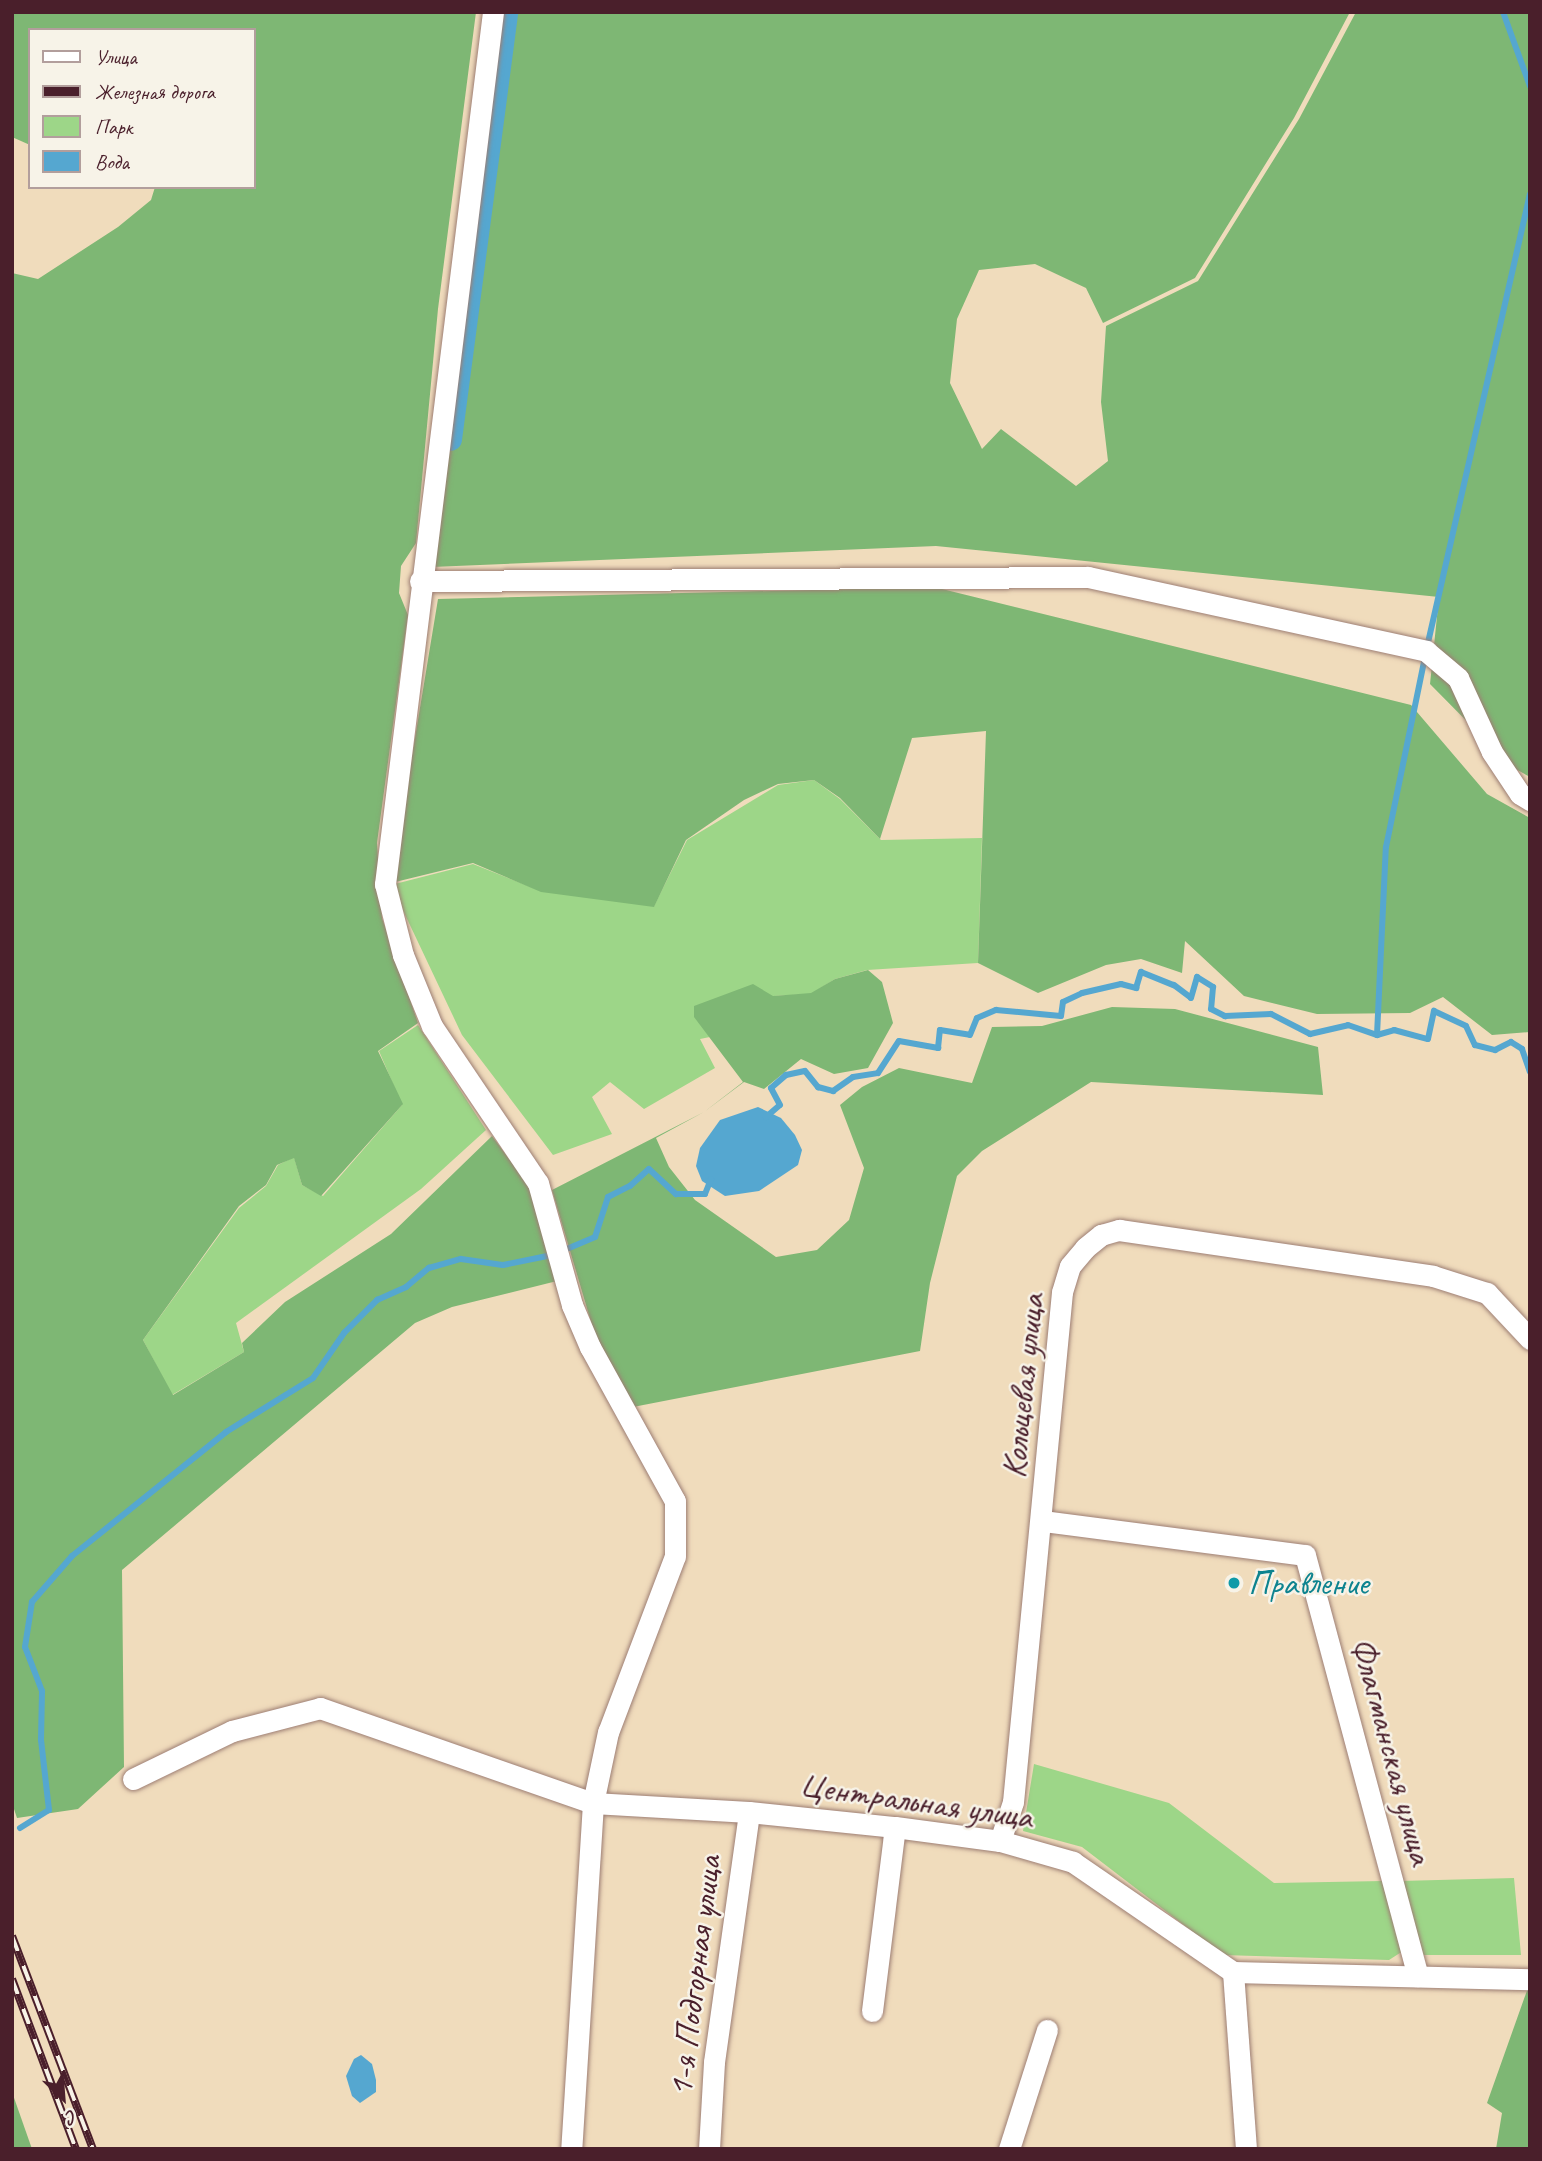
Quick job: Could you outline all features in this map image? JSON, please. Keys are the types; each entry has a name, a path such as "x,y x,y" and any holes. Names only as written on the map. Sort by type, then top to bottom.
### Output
{"street":[{"path":"493,12 420,581 385,884 393,927 432,1026 538,1183 565,1281 590,1347 676,1501 675,1556 608,1732 593,1803 571,2149"},
{"path":"420,581 1088,577 1426,651 1458,678 1492,752 1520,794 1530,800"},
{"name":"Кольцевая улица","path":"1000,1841 1013,1802 1043,1521 1062,1292 1070,1266 1101,1235 1119,1230 1433,1276 1487,1293 1530,1339"},
{"name":"Флагманская улица","path":"1043,1521 1305,1555 1418,1976"},
{"name":"Центральная улица","path":"133,1779 232,1731 320,1708 593,1803 749,1812 895,1827 1000,1841 1073,1861 1233,1972"},
{"name":"1-я Подгорная улица","path":"709,2149 714,2062 749,1812"},
{"path":"872,2011 895,1827"},
{"path":"1246,2149 1233,1972 1530,1979"},
{"path":"1009,2149 1047,2030"}],"green space":[{"path":"12,12 476,12 438,309 416,543 401,566 399,593 408,615 377,843 382,918 418,1023 378,1051 403,1104 321,1196 302,1185 294,1158 277,1165 266,1185 239,1206 143,1340 173,1395 244,1352 242,1343 285,1302 391,1234 492,1136 532,1190 557,1281 452,1307 415,1323 122,1570 124,1767 78,1809 17,1818 12,1803 12,273 38,279 118,227 151,200 154,189 256,189 256,28 28,28 28,144 12,137"},
{"path":"515,12 1350,12 1294,118 1195,278 1103,323 1086,288 1035,264 979,270 957,319 950,383 982,449 1001,429 1076,486 1108,461 1101,402 1106,326 1198,281 1299,119 1356,12 1530,12 1530,777 1512,767 1430,684 1439,597 936,546 432,567"},
{"path":"934,587 1411,705 1487,794 1530,818 1530,1032 1492,1035 1443,997 1410,1013 1317,1014 1244,996 1185,941 1182,973 1141,959 1106,965 1038,993 978,963 986,731 912,738 880,839 840,798 814,780 778,784 744,800 686,840 654,907 541,892 473,863 391,883 438,599"},
{"path":"814,780 840,799 881,840 982,838 978,963 867,970 835,979 811,994 774,996 774,1024 700,1039 715,1068 644,1109 610,1082 592,1097 612,1134 553,1155 462,1035 391,885 473,864 541,891 654,906 687,840 778,785"},
{"path":"868,970 882,982 893,1023 868,1068 834,1074 801,1059 764,1089 744,1082 704,1112 743,1082 694,1017 694,1006 753,984 773,996 811,993 835,979"},
{"path":"1112,1007 1175,1009 1318,1047 1323,1095 1091,1082 982,1151 957,1176 930,1283 920,1351 633,1407 594,1332 552,1190 704,1112 656,1138 669,1167 695,1200 776,1257 817,1250 849,1220 864,1168 840,1105 862,1087 899,1068 972,1083 992,1027 1042,1026"},
{"path":"418,1025 486,1130 421,1189 236,1323 244,1352 172,1395 143,1340 239,1208 266,1186 278,1165 294,1157 302,1185 323,1196 402,1105 379,1051"},
{"path":"1034,1764 1169,1803 1274,1883 1383,1881 1403,1951 1389,1960 1223,1955 1082,1847 1023,1831"},
{"path":"1514,1878 1521,1955 1423,1955 1400,1881"},
{"path":"1530,1982 1530,2149 1496,2149 1502,2113 1487,2103"},
{"path":"12,2092 32,2149 12,2149"}],"water":[{"path":"758,1107 781,1118 795,1135 802,1150 798,1165 759,1191 725,1196 702,1181 696,1166 700,1148 720,1120"},
{"path":"361,2055 372,2064 376,2092 360,2103 352,2096 346,2076 354,2059"}],"waterway":[{"path":"450,439 506,12"},
{"path":"1503,12 1530,86"},
{"path":"1427,647 1530,195"},
{"path":"1377,1035 1386,847 1425,657"},
{"path":"766,1117 780,1105 771,1088 786,1075 805,1071 818,1087 833,1091 853,1077 878,1073 899,1041 938,1048 940,1030 970,1035 977,1018 996,1010 1061,1016 1063,1002 1082,993 1121,984 1136,988 1141,972 1174,985 1191,998 1197,977 1213,987 1211,1009 1225,1016 1271,1014 1310,1034 1348,1025 1377,1035 1394,1030 1428,1039 1434,1011 1466,1026 1475,1045 1495,1050 1511,1042 1522,1049 1530,1072"},
{"path":"562,1251 595,1237 608,1197 630,1186 649,1169 676,1194 705,1194 711,1179"},
{"path":"20,1828 49,1810 41,1740 42,1691 25,1647 32,1602 72,1556 226,1432 313,1378 344,1333 377,1300 406,1287 429,1268 461,1259 503,1265 552,1255"}],"railway":[{"path":"12,1936 93,2149"},
{"path":"12,1979 76,2149"}],"place":[{"name":"Правление","path":"1234,1583"}]}
